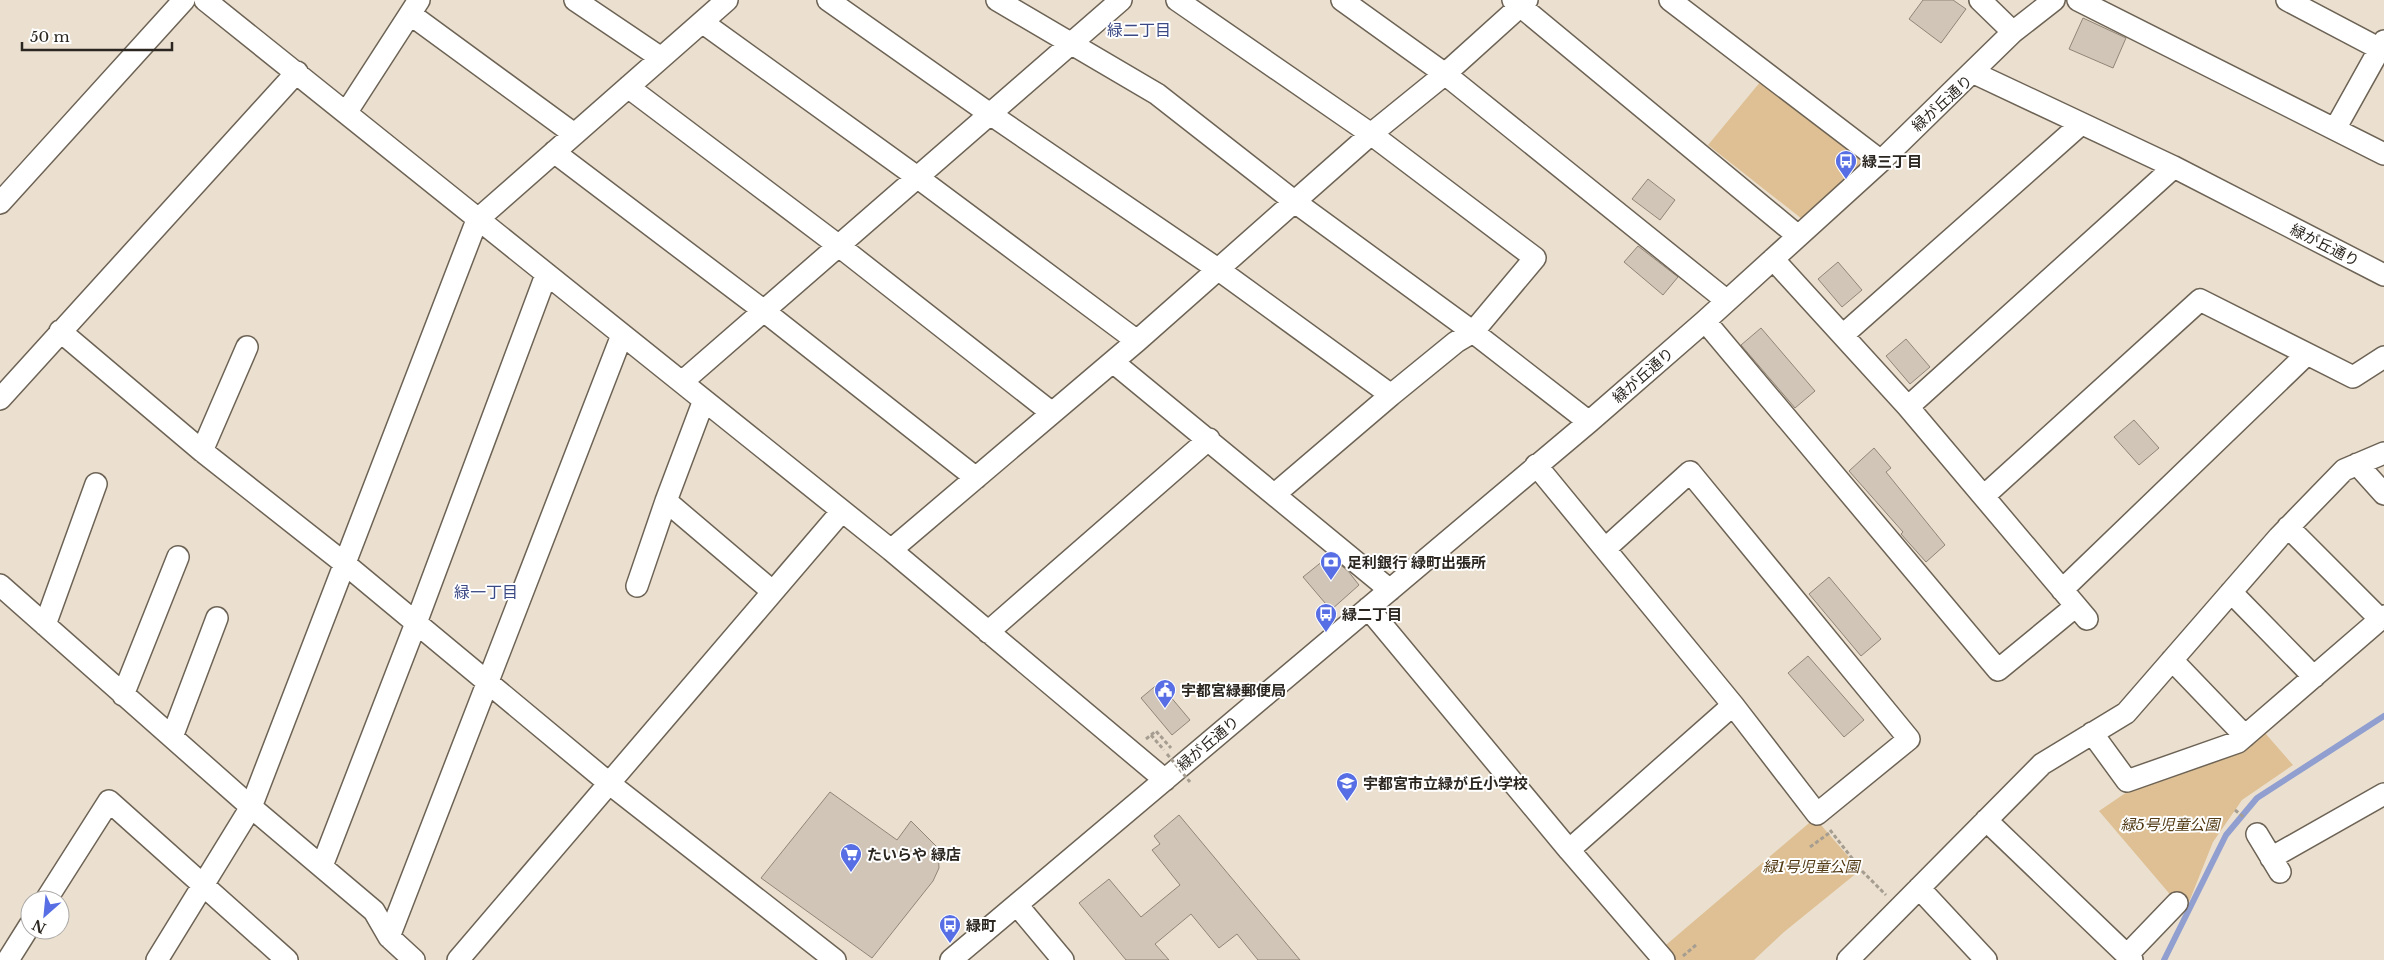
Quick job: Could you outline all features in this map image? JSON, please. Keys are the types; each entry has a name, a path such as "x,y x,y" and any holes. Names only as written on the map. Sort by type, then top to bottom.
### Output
{"street":[{"path":"0,203 184,0"},
{"path":"205,0 297,72 477,220 891,550 1165,780"},
{"path":"575,0 661,58"},
{"path":"157,960 251,807 477,220 727,0"},
{"path":"828,0 990,114 1218,270 1391,396"},
{"path":"997,0 1157,94 1295,202 1473,332 1589,422"},
{"path":"682,382 1121,0"},
{"path":"1177,0 1371,134 1535,258 1473,332 1456,342 1275,494"},
{"path":"1342,0 1445,74 1728,301"},
{"path":"1670,0 1881,161"},
{"path":"1980,0 2013,32"},
{"path":"1972,72 2013,32 2054,0"},
{"path":"2078,0 2384,154"},
{"path":"2287,0 2382,45 2335,129"},
{"path":"891,550 1113,362 1371,134 1445,74 1521,2 1798,236"},
{"path":"346,113 414,7 574,134"},
{"path":"702,22 1137,341"},
{"path":"0,398 297,72"},
{"name":"緑が丘通り","path":"951,960 1589,422 1728,301 1881,161 1972,72 2174,167 2384,275"},
{"path":"628,87 839,246 1052,413"},
{"path":"1843,335 2081,124"},
{"path":"554,152 764,311 976,478"},
{"path":"1908,407 2174,167"},
{"path":"1705,321 1998,670 2082,613 1908,407 1773,259"},
{"path":"322,866 416,623 546,275"},
{"path":"1984,496 2200,300 2353,377 2384,357"},
{"path":"60,331 202,451 344,563 610,784 835,960"},
{"path":"401,952 488,683 622,335"},
{"path":"202,451 246,347"},
{"path":"2062,590 2307,354"},
{"path":"1113,362 1390,590"},
{"path":"637,586 666,501 704,400"},
{"path":"988,632 1209,440"},
{"path":"1854,958 1898,908 2042,764 2126,713 2288,527 2344,470 2384,453"},
{"path":"2357,464 2384,494"},
{"path":"1536,465 1733,705 1817,814 1909,740 1690,472 1605,549"},
{"path":"45,625 96,484"},
{"path":"666,501 772,591"},
{"path":"458,960 842,511"},
{"path":"2092,733 2127,781 2238,742 2382,617 2288,527"},
{"path":"123,695 178,557"},
{"path":"0,584 251,807 374,911 401,952"},
{"path":"2231,592 2314,677"},
{"path":"1368,608 1569,850 1660,955"},
{"path":"172,737 217,618"},
{"path":"2172,660 2245,736"},
{"path":"1569,850 1733,705"},
{"path":"2253,828 2276,865 2384,794"},
{"path":"52,890 109,801 281,958"},
{"path":"1986,820 2129,957 2176,903"},
{"path":"1919,888 1986,960"},
{"path":"1017,905 1063,960"},
{"path":"8,960 21,940"}],"path":[{"path":"1151,746 1145,740 1156,731 1172,750"},
{"path":"1151,735 1190,782"},
{"path":"2236,810 2253,828"},
{"path":"1810,847 1832,831 1862,871 1898,908"},
{"path":"1679,960 1696,945"}],"green space":[{"path":"1761,81 1867,159 1802,219 1708,145"},
{"name":"緑5号児童公園","path":"2265,733 2293,765 2242,800 2213,842 2185,912 2099,811 2124,794 2190,766 2249,747"},
{"name":"緑1号児童公園","path":"1815,818 1853,862 1858,872 1784,932 1754,960 1669,960 1660,950"}],"building":[{"path":"1923,0 1953,0 1966,9 1941,43 1909,19"},
{"path":"2083,18 2126,38 2113,68 2069,49"},
{"path":"1648,179 1675,200 1660,220 1632,199"},
{"path":"1638,246 1678,277 1663,295 1624,262"},
{"path":"1838,262 1862,290 1842,307 1818,279"},
{"path":"1761,328 1815,391 1795,408 1741,345"},
{"path":"1906,339 1930,367 1910,384 1886,356"},
{"path":"2134,420 2159,448 2139,465 2114,437"},
{"path":"1874,448 1891,468 1886,472 1945,545 1926,562 1901,534 1903,532 1849,471"},
{"name":"足利銀行 緑町出張所","path":"1329,556 1348,571 1359,585 1331,610 1303,577"},
{"path":"1829,577 1881,639 1861,656 1809,594"},
{"path":"1808,656 1864,720 1844,737 1788,673"},
{"name":"宇都宮緑郵便局","path":"1159,683 1190,720 1172,735 1141,698"},
{"name":"たいらや 緑店","path":"830,792 897,840 911,821 938,848 939,868 933,881 872,958 761,878"},
{"path":"1179,815 1300,960 1258,960 1237,934 1219,948 1191,914 1155,944 1169,960 1126,960 1079,903 1109,879 1141,917 1180,885 1152,850 1160,844 1154,836"}],"waterway":[{"path":"2164,960 2226,835 2257,798 2384,716"}],"place":[{"name":"緑三丁目","path":"1846,180"},
{"name":"足利銀行 緑町出張所","path":"1331,581"},
{"name":"緑二丁目","path":"1326,633"},
{"name":"宇都宮緑郵便局","path":"1165,709"},
{"name":"宇都宮市立緑が丘小学校","path":"1347,802"},
{"name":"たいらや 緑店","path":"851,873"},
{"name":"緑町","path":"950,944"}],"district":[{"name":"緑二丁目","path":"1139,30"},
{"name":"緑一丁目","path":"486,592"}]}
